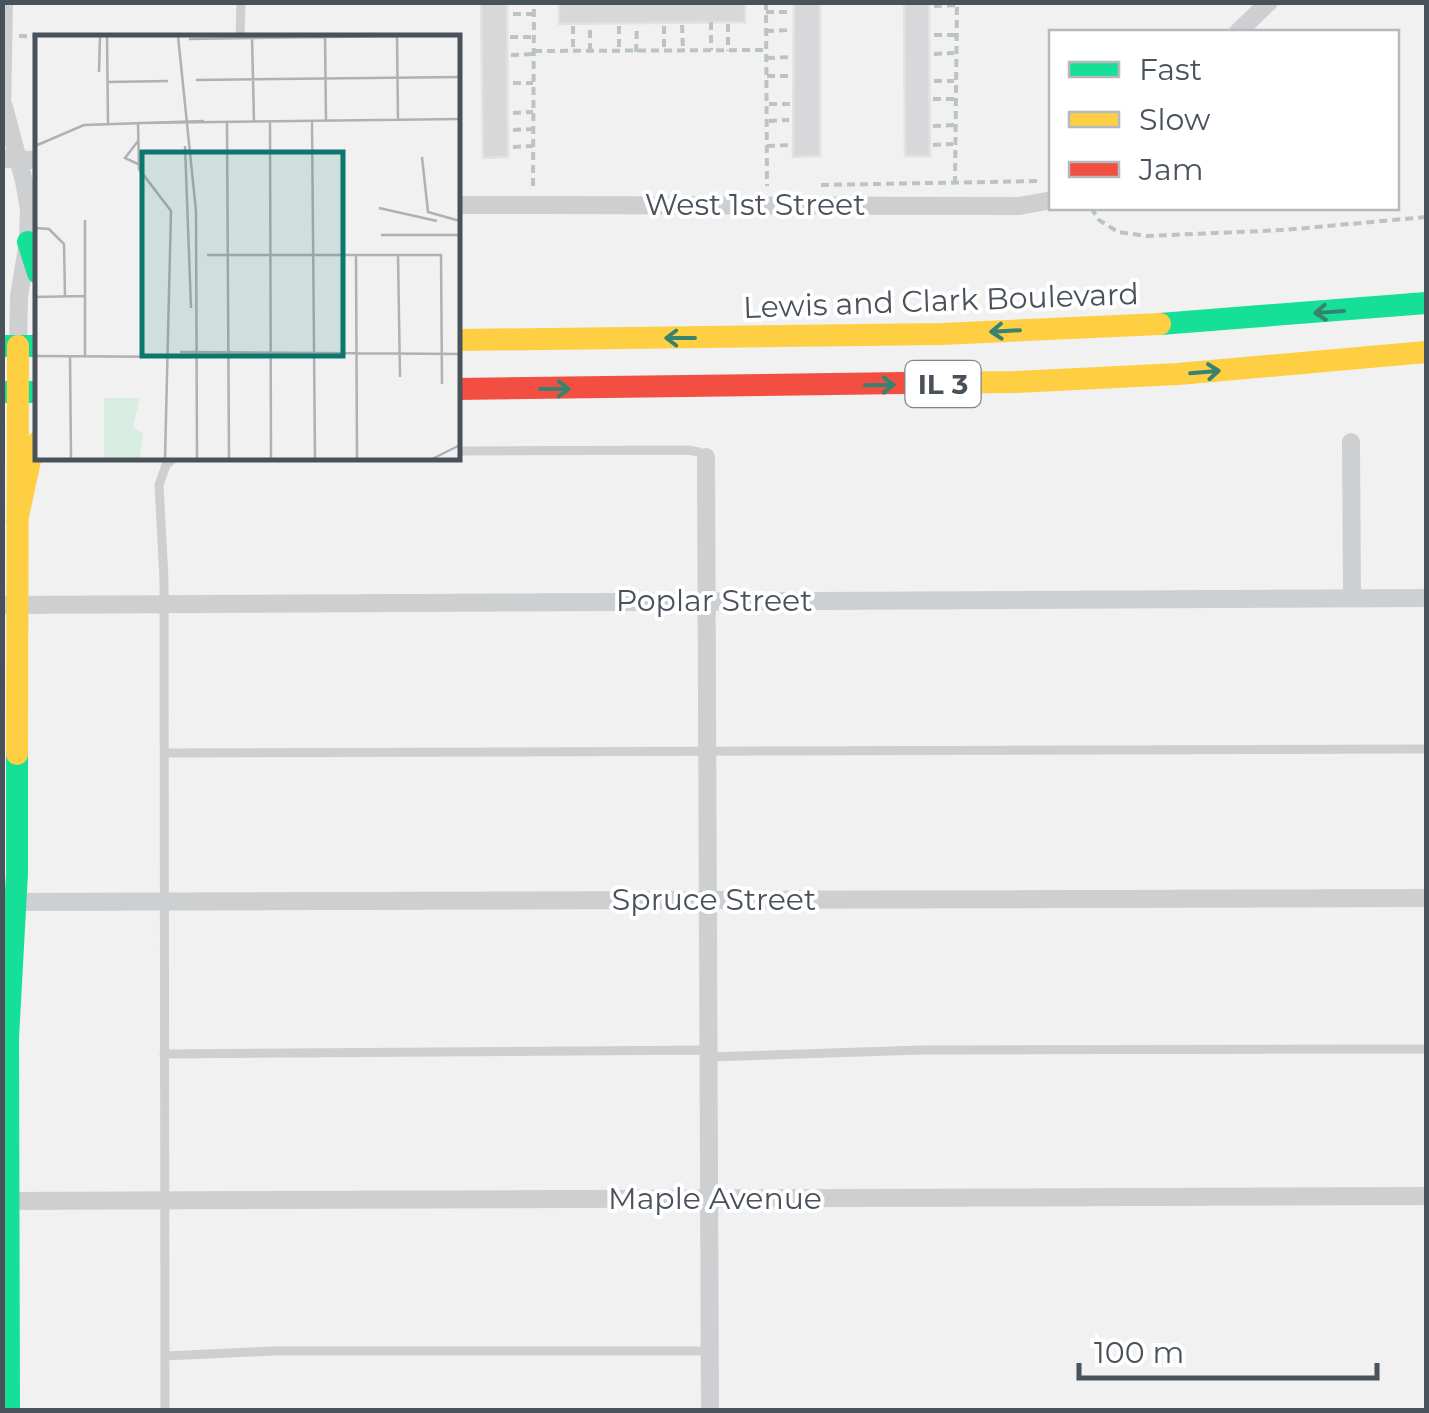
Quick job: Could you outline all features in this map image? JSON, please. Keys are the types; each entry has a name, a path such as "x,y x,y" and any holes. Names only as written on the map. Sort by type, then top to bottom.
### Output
{"main road":[{"path":"28,242 35,263"},
{"name":"Lewis and Clark Boulevard","path":"460,340 942,334 1426,303"},
{"path":"9,1410 5,1201 10,605 17,521 19,346"},
{"name":"IL 3","path":"460,389 1016,382 1178,374 1426,352"},
{"path":"17,521 35,448"},
{"path":"2,946 8,1038"}],"street":[{"path":"4,2 3,110 29,209 19,296 19,346"},
{"path":"1240,30 1269,2"},
{"name":"West 1st Street","path":"460,205 1019,206 1049,191"},
{"path":"1350,442 1352,598"},
{"path":"706,457 710,1410"},
{"name":"Poplar Street","path":"10,605 1426,598"},
{"name":"Spruce Street","path":"9,902 1426,898"},
{"name":"Maple Avenue","path":"5,1201 1426,1196"}],"lane":[{"path":"240,2 240,35"},
{"path":"460,450 687,450 706,457"},
{"path":"166,1410 164,604 159,485 172,460"},
{"path":"165,753 1426,749"},
{"path":"164,1054 1426,1049"},
{"path":"165,1356 273,1351 710,1351"}],"path":[{"path":"534,2 534,186"},
{"path":"766,2 768,186"},
{"path":"934,6 958,4 955,184"},
{"path":"766,12 790,12"},
{"path":"512,14 534,14"},
{"path":"710,22 711,50"},
{"path":"728,24 728,51"},
{"path":"682,25 683,50"},
{"path":"573,26 573,51"},
{"path":"590,26 590,51"},
{"path":"618,26 619,52"},
{"path":"636,52 637,26"},
{"path":"664,26 664,51"},
{"path":"766,30 790,30"},
{"path":"934,35 957,35"},
{"path":"510,37 534,37"},
{"path":"511,55 767,50"},
{"path":"934,54 957,53"},
{"path":"767,58 791,58"},
{"path":"767,76 790,76"},
{"path":"934,81 956,80"},
{"path":"512,83 534,83"},
{"path":"933,99 956,99"},
{"path":"767,104 790,104"},
{"path":"512,113 534,112"},
{"path":"767,121 789,120"},
{"path":"933,126 956,125"},
{"path":"513,130 534,129"},
{"path":"933,145 956,144"},
{"path":"767,146 791,145"},
{"path":"512,147 534,146"},
{"path":"985,184 1049,190"},
{"path":"1092,210 1099,220 1118,232 1147,236 1284,230 1426,217"}],"building":[{"path":"481,2 507,2 508,157 483,158"},
{"path":"559,2 745,2 745,22 559,24"},
{"path":"794,2 820,2 820,156 793,157"},
{"path":"904,2 929,2 930,156 905,156"}],"traffic: fast":[{"path":"28,242 35,264"},
{"path":"1160,324 1426,303"},
{"path":"2,346 35,346"},
{"path":"2,392 35,392"},
{"path":"9,1410 8,1038 17,873 17,754"}],"traffic: slow":[{"path":"460,340 942,334 1160,324"},
{"path":"17,754 18,346"},
{"path":"904,383 1178,374 1426,352"},
{"path":"17,521 35,448"}],"traffic: jam":[{"path":"460,389 904,383"}]}
